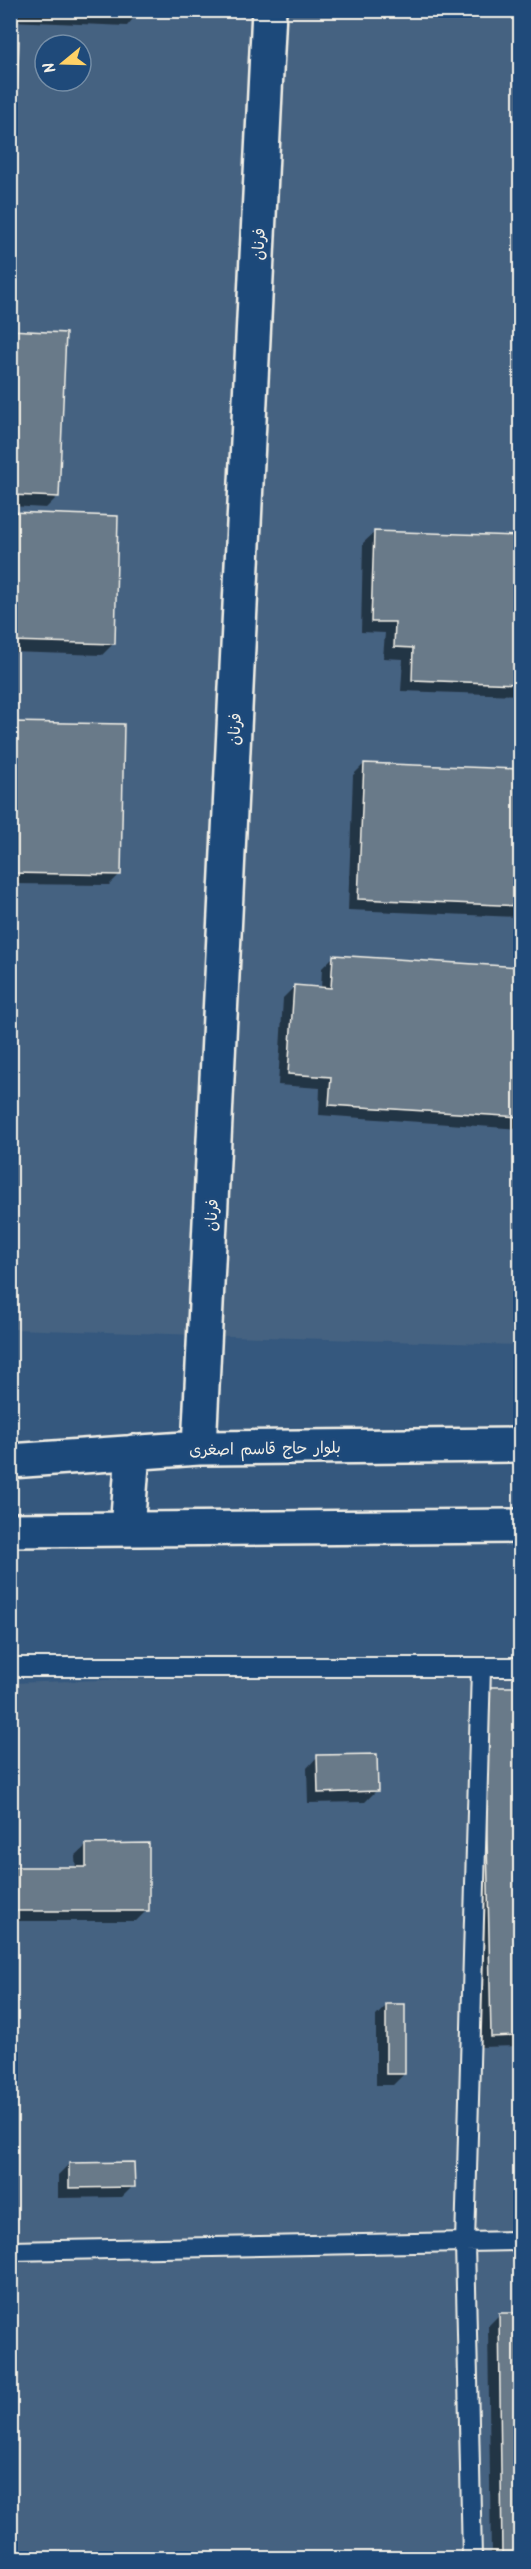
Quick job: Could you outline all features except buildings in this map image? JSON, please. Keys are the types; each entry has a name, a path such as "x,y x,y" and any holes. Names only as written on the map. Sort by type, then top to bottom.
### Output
{"street":[{"name":"فرنان","path":"200,1448 269,10"},
{"name":"بلوار حاج قاسم اصغری","path":"10,1461 200,1448 520,1445"},
{"path":"127,1529 133,1452"},
{"path":"10,1530 520,1526"}],"lane":[{"path":"10,1667 520,1667"},
{"path":"472,2559 465,2243 481,1668"},
{"path":"10,2251 520,2241"}],"shaded area":[{"path":"11,11 520,11 520,1345 11,1329"},
{"path":"520,1667 520,2558 11,2558 10,1683"}]}
